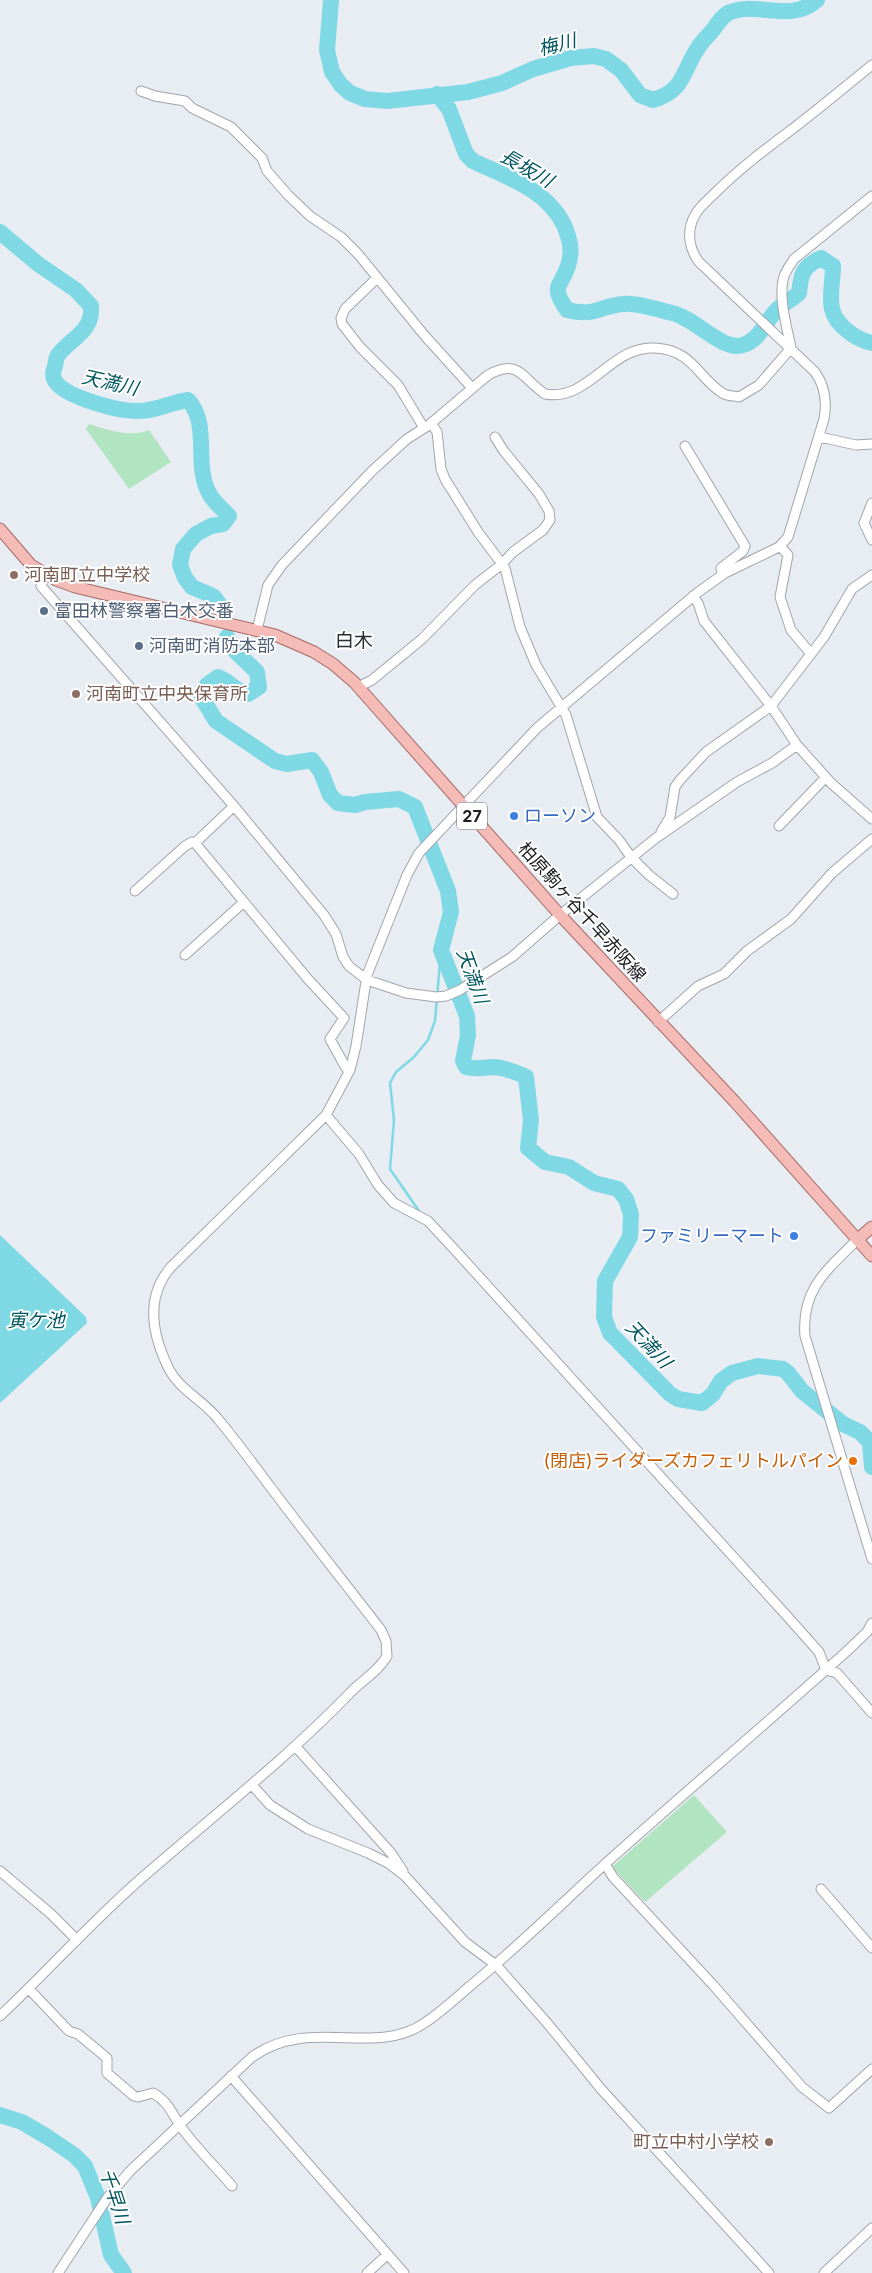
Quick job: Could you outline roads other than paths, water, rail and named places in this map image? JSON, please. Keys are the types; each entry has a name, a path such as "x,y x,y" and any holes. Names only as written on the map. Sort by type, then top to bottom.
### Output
{"main road":[{"name":"柏原駒ヶ谷千早赤阪線","path":"0,530 20,555 44,574 90,591 257,630 294,642 334,664 358,687 560,915 658,1022 735,1102 872,1256"},
{"path":"858,1240 872,1227"}],"street":[{"path":"0,2016 142,1878 296,1747 354,1689 383,1664 387,1656 386,1641 381,1630 218,1419 174,1376 161,1350 154,1328 152,1308 161,1281 171,1267 326,1115 350,1070 356,1046 366,979 412,864 428,841 526,739 562,707 693,596 722,575 780,546 792,526 820,437 826,408 822,386 815,372 699,262 693,254 690,245 691,226 695,215 703,205 740,168 841,92 872,65"},
{"path":"141,91 155,96 185,101 192,108 231,127 262,158 267,171 288,195 310,216 341,237 358,254 425,336 472,388"},
{"path":"257,630 271,577 372,470 407,439 428,426 472,388 497,370 511,368 523,374 545,394 563,394 589,382 614,361 634,351 654,348 675,351 694,364 725,394 739,397 759,385 791,348 782,291 783,279 788,268 794,259 872,196"},
{"path":"377,278 345,309 341,318 342,324 360,347 398,385 428,426 437,432 441,469 445,479 478,532 505,568 514,609 536,665 562,707 597,817 619,840 631,857 649,875 673,894"},
{"path":"358,687 372,680 422,639 475,585 502,564 513,552 543,530 550,520 549,511 539,494 503,450 495,437"},
{"path":"820,437 856,445 872,444"},
{"path":"685,446 745,546 743,551 721,568 722,575"},
{"path":"872,503 864,523 872,540"},
{"path":"780,546 788,555 780,597 791,630 811,654"},
{"path":"44,574 41,586 234,806 324,915 336,934 349,966 366,979 406,993 436,997 446,996 460,990 512,957 560,915 656,838 738,782 772,763 797,745"},
{"path":"656,838 670,817 675,787 680,780 706,752 771,706 824,637 852,589 872,575"},
{"path":"693,596 698,602 704,621 771,706 797,745 826,776 872,819"},
{"path":"779,826 826,776"},
{"path":"135,891 185,846 192,842 195,843 234,806"},
{"path":"658,1022 698,986 724,974 747,951 791,919 832,873 872,839"},
{"path":"195,843 307,978 344,1018 330,1039 346,1068 350,1070"},
{"path":"184,955 244,902"},
{"path":"326,1115 360,1154 378,1186 394,1203 428,1221 454,1249 787,1616 818,1652 826,1670"},
{"path":"858,1240 818,1281 808,1299 804,1321 805,1336 821,1393 852,1487 872,1559"},
{"path":"58,2273 108,2197 130,2171 231,2076 264,2048 282,2041 306,2037 383,2038 406,2033 422,2025 496,1965 605,1864 826,1670 867,1632 872,1623"},
{"path":"826,1670 837,1673 872,1713"},
{"path":"296,1747 391,1853 405,1876 465,1942 496,1965 548,2024 601,2089 769,2273"},
{"path":"252,1785 270,1805 308,1828 381,1860 405,1876"},
{"path":"605,1864 613,1877 714,1986 802,2087 829,2108 872,2070"},
{"path":"0,1871 43,1910 51,1914 77,1940"},
{"path":"821,1890 872,1948"},
{"path":"29,1989 69,2031 78,2034 107,2058 107,2073 134,2096 138,2098 153,2092 162,2098 173,2111 179,2124 232,2186"},
{"path":"231,2076 404,2273"},
{"path":"824,2273 872,2228"},
{"path":"367,2273 387,2255"}],"water":[{"name":"寅ケ池","path":"0,1235 86,1317 87,1323 0,1403"}],"waterway":[{"name":"梅川","path":"331,0 327,50 332,72 341,85 350,93 365,99 387,101 468,92 502,83 533,69 571,58 594,56 606,59 621,70 640,95 653,100 663,96 677,86 700,45 728,13 750,9 796,10 807,7 817,0"},
{"name":"長坂川","path":"437,94 449,109 466,154 473,161 524,185 536,193 547,202 564,225 571,250 568,266 558,291 567,310 591,312 615,305 641,305 681,316 727,344 743,345 755,338 775,311 799,293 806,268 821,258 833,266 831,299 834,315 848,331 860,339 872,343"},
{"name":"天満川","path":"0,232 38,264 76,290 91,306 89,322 57,357 53,375 55,381 61,387 80,398 117,409 143,411 188,400 195,410 201,433 204,482 213,499 229,516 223,524 211,526 196,534 183,549 180,565 185,578 192,587 213,596 223,609"},
{"name":"天満川","path":"227,637 235,651 257,672 259,687 248,694 218,677 207,685 202,698 216,721 275,761 287,764 312,760 321,772 330,795 338,803 355,805 365,802 399,799 415,807 448,891 451,912 441,950 467,1016 468,1035 463,1061 466,1067 494,1067 511,1070 526,1077 531,1120 528,1148 545,1162 569,1167 594,1183 618,1189 626,1199 631,1214 630,1237 605,1281 604,1317 610,1333 670,1394 678,1399 702,1403 713,1394 721,1381 732,1373 758,1366 783,1369 802,1391 843,1424 860,1432 870,1442 872,1467"},
{"path":"419,1211 390,1169 394,1120 390,1083 396,1072 414,1057 428,1040 435,1021 441,950"},
{"name":"千早川","path":"0,2115 22,2122 49,2138 74,2155 85,2166 98,2198 111,2255 124,2273"}],"place":[{"name":"河南町立中学校","path":"14,575"},
{"name":"富田林警察署白木交番","path":"44,611"},
{"name":"河南町消防本部","path":"139,646"},
{"name":"河南町立中央保育所","path":"76,694"},
{"name":"ローソン","path":"514,816"},
{"name":"ファミリーマート","path":"794,1236"},
{"name":"(閉店)ライダーズカフェリトルパイン","path":"853,1461"},
{"name":"町立中村小学校","path":"769,2142"}],"district":[{"name":"白木","path":"354,640"}]}
